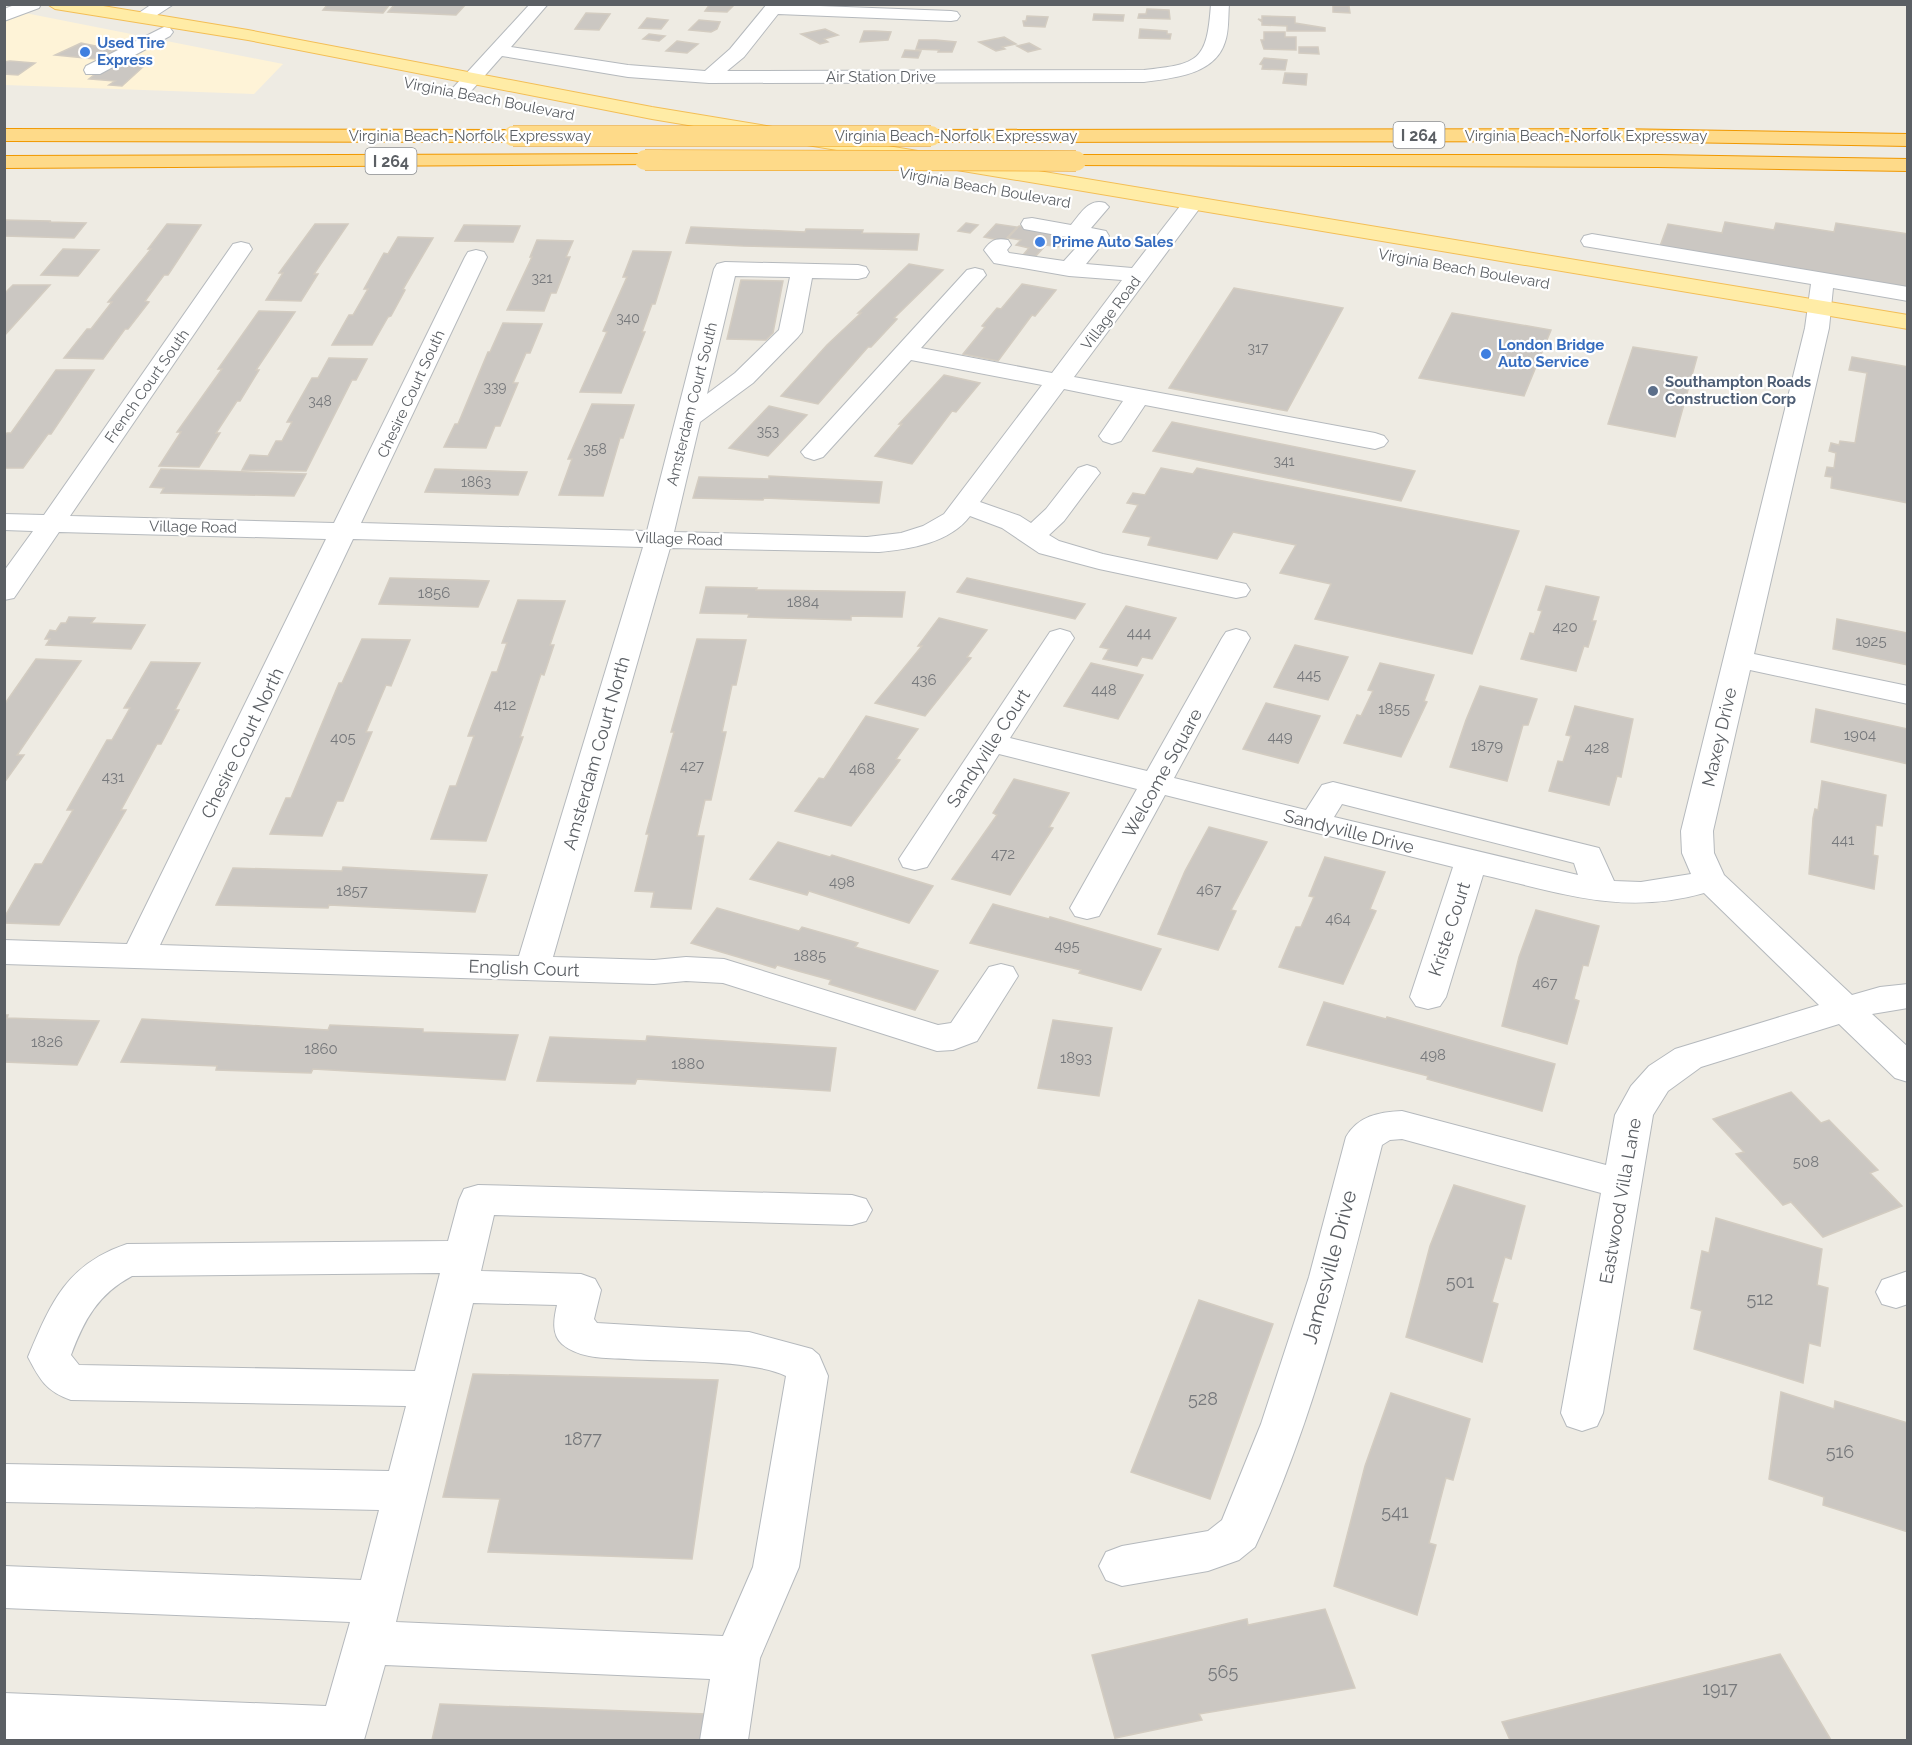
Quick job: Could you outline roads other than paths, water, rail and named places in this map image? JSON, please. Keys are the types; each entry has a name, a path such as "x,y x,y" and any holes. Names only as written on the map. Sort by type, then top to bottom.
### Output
{"highway":[{"name":"Virginia Beach-Norfolk Expressway","path":"4,134 1615,135 1908,140"},
{"name":"Virginia Beach-Norfolk Expressway","path":"4,162 1659,161 1908,165"}],"main road":[{"name":"Virginia Beach Boulevard","path":"63,6 142,17 736,146 1098,207 1185,213 1818,317 1908,343"},
{"name":"Virginia Beach Boulevard","path":"63,6 164,32 465,86 652,113 1547,283"},
{"name":"Virginia Beach Boulevard","path":"1570,287 1818,317 1908,322"}],"street":[{"path":"4,16 33,4"},
{"path":"142,17 166,4"},
{"path":"465,86 540,4"},
{"name":"Air Station Drive","path":"498,50 628,71 709,77 1116,78 1171,72 1190,67 1209,54 1215,45 1220,4"},
{"path":"709,77 737,53 776,7 951,16"},
{"path":"93,70 164,32"},
{"path":"1076,232 1098,207"},
{"name":"Village Road","path":"4,522 867,545 893,544 917,539 937,531 953,520 1185,213"},
{"path":"1032,224 1098,236 1069,268"},
{"path":"1592,241 1908,294"},
{"path":"1000,245 995,250 1002,258 1138,276"},
{"name":"French Court South","path":"4,592 242,249"},
{"name":"Chesire Court South","path":"345,531 476,256"},
{"name":"Amsterdam Court South","path":"659,538 725,269 802,270"},
{"path":"688,419 744,378 790,332 802,270 858,272"},
{"path":"814,452 975,274"},
{"name":"Maxey Drive","path":"1823,280 1818,317 1697,831 1698,853 1710,880 1908,1069"},
{"path":"905,352 1375,441"},
{"path":"1113,436 1139,395"},
{"path":"1032,536 1055,515 1087,473"},
{"path":"964,505 1011,522 1049,547 1099,561 1236,590"},
{"name":"Chesire Court North","path":"138,956 345,531"},
{"name":"Amsterdam Court North","path":"532,968 659,538"},
{"name":"Sandyville Court","path":"915,859 1060,638"},
{"name":"Welcome Square","path":"1088,908 1236,638"},
{"path":"1738,659 1908,694"},
{"name":"Sandyville Drive","path":"992,743 1602,891 1641,893 1678,889 1710,880"},
{"path":"1316,823 1333,792 1587,856 1602,891"},
{"name":"Kriste Court","path":"1428,997 1471,861"},
{"name":"English Court","path":"4,952 654,972 686,969 724,971 937,1038 953,1037 964,1032 1001,976"},
{"name":"Eastwood Villa Lane","path":"1582,1413 1634,1115 1643,1095 1662,1074 1688,1058 1880,999 1908,996"},
{"name":"Jamesville Drive","path":"1122,1566 1208,1551 1223,1546 1239,1533 1289,1402 1329,1277 1365,1137 1382,1126 1402,1125 1623,1184"},
{"path":"4,1716 218,1732 341,1735 373,1623 478,1200 852,1210"},
{"path":"431,1389 71,1382 60,1374 49,1357 71,1305 83,1288 106,1270 127,1260 460,1271 581,1290 574,1319 575,1331 590,1340 749,1349 797,1361 804,1367 807,1376 776,1567 737,1658 724,1740"},
{"path":"4,1483 406,1491"},
{"path":"4,1587 737,1658"}],"place":[{"name":"Used Tire Express","path":"85,52"},
{"name":"Prime Auto Sales","path":"1040,242"},
{"name":"London Bridge Auto Service","path":"1486,354"},
{"name":"Southampton Roads Construction Corp","path":"1653,391"}]}
